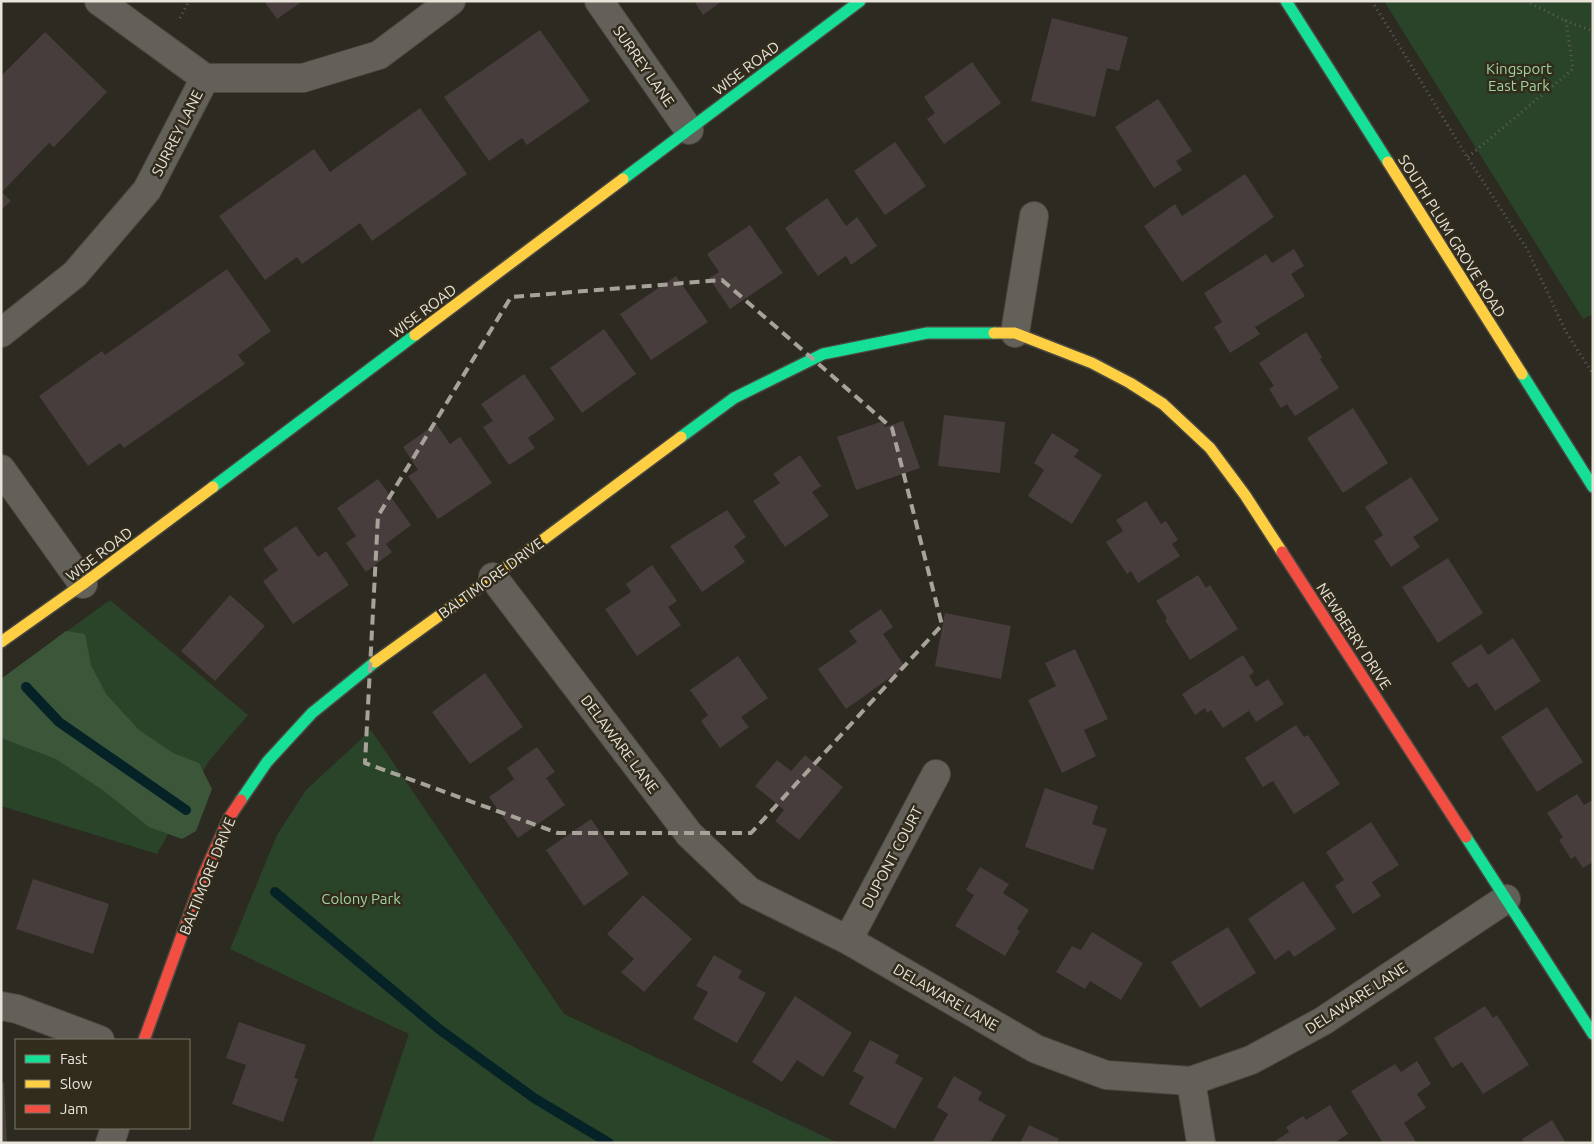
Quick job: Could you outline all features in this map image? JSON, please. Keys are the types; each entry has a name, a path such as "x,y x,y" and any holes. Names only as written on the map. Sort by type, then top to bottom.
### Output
{"street":[{"path":"99,1 205,78"},
{"name":"SURREY LANE","path":"1,333 75,274 147,190 205,78 303,78 379,54 451,1"},
{"name":"SURREY LANE","path":"599,1 689,130"},
{"name":"WISE ROAD","path":"1,642 83,584 860,1"},
{"name":"SOUTH PLUM GROVE ROAD","path":"1286,1 1593,487"},
{"path":"1015,333 1034,216"},
{"name":"BALTIMORE DRIVE","path":"144,1039 204,874 229,818 267,762 312,712 370,666 734,398 823,354 927,333 1015,333"},
{"name":"NEWBERRY DRIVE","path":"1015,333 1092,363 1130,383 1163,404 1210,448 1245,495 1593,1034"},
{"path":"1,469 83,584"},
{"name":"DELAWARE LANE","path":"493,577 689,834 749,891 848,940 1036,1050 1106,1075 1191,1081 1251,1060 1323,1021 1506,899"},
{"name":"DUPONT COURT","path":"848,940 936,774"},
{"path":"1,1006 17,1009 97,1039"},
{"path":"1191,1081 1201,1143"},
{"path":"110,1143 115,1129"}],"path":[{"path":"180,18 189,1"},
{"path":"1372,1 1467,157 1527,249 1566,332 1593,374"},
{"path":"1526,1 1566,21 1593,31"},
{"path":"1467,157 1573,69 1566,21"}],"highlighted area":[{"path":"722,280 892,428 942,625 751,833 558,833 365,763 378,516 511,297"}],"green space":[{"name":"Kingsport East Park","path":"1384,1 1593,1 1593,314 1583,319"},
{"path":"110,600 248,715 208,762 157,854 1,806 1,679"},
{"path":"66,631 85,634 91,665 106,694 139,730 173,753 199,763 212,789 196,831 182,839 149,827 104,791 56,759 1,738 1,679"},
{"name":"Colony Park","path":"371,730 564,1014 838,1143 372,1143 409,1034 230,949 277,835 306,790"}],"building":[{"path":"264,1 303,1 277,19"},
{"path":"694,1 722,1 703,15"},
{"path":"1052,18 1128,37 1119,71 1107,68 1095,117 1031,101"},
{"path":"540,30 590,101 527,145 522,138 489,161 444,97"},
{"path":"45,32 107,92 54,147 49,143 2,192 11,201 1,210 1,76"},
{"path":"972,62 1001,103 944,144 927,119 935,113 924,97"},
{"path":"1158,99 1192,151 1176,161 1182,170 1154,188 1115,127"},
{"path":"420,108 467,174 372,241 360,223 302,264 297,257 265,280 219,216 314,149 330,172"},
{"path":"895,142 926,186 885,215 854,171"},
{"path":"1245,174 1274,217 1182,282 1144,226 1175,204 1182,216"},
{"path":"827,198 846,226 857,217 877,246 851,265 846,256 818,276 785,228"},
{"path":"750,225 783,273 730,309 709,278 719,272 707,254"},
{"path":"1294,249 1304,266 1291,274 1305,296 1255,327 1260,334 1230,353 1214,327 1222,322 1204,293 1266,254 1272,263"},
{"path":"227,269 271,331 238,355 245,364 124,448 120,443 88,466 39,396 102,351 105,355"},
{"path":"676,276 708,322 651,360 620,314"},
{"path":"604,329 636,374 582,413 550,368"},
{"path":"1306,332 1322,357 1320,359 1339,388 1295,416 1287,404 1281,408 1269,389 1274,386 1259,363"},
{"path":"524,374 555,419 528,438 535,448 509,465 483,427 493,421 481,404"},
{"path":"1353,408 1388,463 1343,493 1307,438"},
{"path":"944,415 1005,422 1000,473 938,466"},
{"path":"883,421 885,427 903,421 920,468 856,490 837,437"},
{"path":"436,424 450,444 460,437 492,483 438,519 408,476 418,470 403,447"},
{"path":"1052,433 1079,450 1074,457 1102,475 1072,524 1028,496 1044,470 1034,463"},
{"path":"800,455 821,486 812,492 829,516 785,547 753,501 780,483 773,474"},
{"path":"1411,477 1439,520 1413,537 1420,547 1391,567 1374,541 1383,535 1365,507"},
{"path":"378,479 411,525 386,544 392,552 366,572 346,543 356,536 337,508"},
{"path":"1146,501 1161,524 1166,521 1178,540 1172,544 1180,556 1138,583 1131,571 1127,574 1106,542 1123,531 1116,520"},
{"path":"727,510 746,537 734,546 745,562 702,592 670,546"},
{"path":"296,526 318,557 326,551 349,585 293,624 263,581 278,570 263,549"},
{"path":"1448,558 1483,613 1438,643 1402,587"},
{"path":"652,565 677,601 668,607 681,625 637,656 605,609 631,592 626,584"},
{"path":"1198,575 1206,588 1210,585 1238,629 1190,660 1165,620 1167,618 1156,601"},
{"path":"230,595 265,626 215,681 181,651"},
{"path":"881,609 893,627 883,634 905,667 846,709 818,669 857,642 849,631"},
{"path":"945,613 1011,626 1001,679 935,666"},
{"path":"1513,638 1541,681 1495,711 1477,683 1468,688 1451,663 1481,644 1488,655"},
{"path":"1075,649 1108,719 1084,730 1096,756 1062,773 1028,700 1056,686 1045,663"},
{"path":"1243,655 1254,672 1249,676 1256,687 1268,679 1284,704 1256,722 1249,711 1223,728 1211,710 1207,713 1205,708 1195,715 1182,694"},
{"path":"738,656 768,698 741,717 749,727 720,748 701,721 708,715 690,690"},
{"path":"485,673 523,727 470,764 432,712"},
{"path":"1547,707 1583,762 1537,792 1501,737"},
{"path":"1296,725 1304,737 1308,735 1340,784 1294,814 1273,781 1263,787 1245,758"},
{"path":"537,747 555,772 546,778 565,805 518,838 489,797 514,779 507,768"},
{"path":"805,755 843,787 799,840 775,821 784,810 755,786 777,760 791,771"},
{"path":"1045,788 1098,806 1092,824 1107,829 1093,870 1025,847"},
{"path":"1577,794 1584,805 1593,800 1593,862 1583,868 1575,856 1571,859 1559,840 1563,837 1547,813"},
{"path":"591,819 629,874 584,906 546,850"},
{"path":"1371,822 1399,865 1372,882 1381,896 1353,914 1335,886 1344,880 1326,852"},
{"path":"980,867 1009,884 1003,893 1029,910 1017,929 1020,931 1005,956 955,926 974,895 966,890"},
{"path":"33,879 109,904 93,954 16,929"},
{"path":"1303,881 1336,929 1294,957 1289,950 1275,960 1248,919"},
{"path":"643,895 692,939 644,992 621,972 634,959 607,934"},
{"path":"1228,927 1256,973 1200,1008 1171,962"},
{"path":"1092,932 1143,963 1121,1000 1090,981 1085,989 1056,972 1072,946 1081,950"},
{"path":"714,955 742,971 738,978 766,993 737,1043 693,1019 708,992 696,986"},
{"path":"795,996 852,1033 823,1077 797,1060 782,1082 752,1062"},
{"path":"1485,1006 1493,1018 1497,1015 1529,1065 1483,1094 1462,1062 1452,1068 1434,1038"},
{"path":"239,1022 306,1045 294,1078 298,1079 283,1122 232,1104 246,1065 226,1058"},
{"path":"870,1040 899,1055 895,1063 923,1078 895,1129 849,1104 864,1077 853,1071"},
{"path":"1417,1061 1431,1084 1417,1094 1426,1108 1404,1123 1417,1143 1383,1143 1351,1091 1395,1064 1401,1072"},
{"path":"954,1076 982,1092 978,1100 1006,1115 990,1143 937,1143 933,1141 948,1114 937,1107"},
{"path":"1,1083 4,1083 7,1143 1,1143"},
{"path":"1330,1105 1348,1134 1337,1141 1338,1143 1276,1143 1275,1141 1289,1132 1286,1127 1303,1116 1306,1120"},
{"path":"1552,1120 1566,1143 1524,1143 1522,1139"},
{"path":"1029,1125 1059,1139 1057,1143 1020,1143"}],"waterway":[{"path":"26,687 59,722 186,810"},
{"path":"275,892 439,1029 534,1098 609,1143"}],"traffic: fast":[{"path":"623,179 860,1"},
{"path":"1286,1 1388,162"},
{"path":"681,437 734,398 823,354 927,333 994,333"},
{"path":"213,487 415,335"},
{"path":"1522,374 1593,487"},
{"path":"241,800 267,762 312,713 375,662"},
{"path":"1466,837 1593,1034"}],"traffic: slow":[{"path":"1388,162 1522,374"},
{"path":"415,335 623,179"},
{"path":"994,333 1015,333 1092,363 1130,383 1163,404 1210,448 1245,495 1282,552"},
{"path":"375,662 681,437"},
{"path":"1,642 83,584 213,487"}],"traffic: jam":[{"path":"1282,552 1466,837"},
{"path":"144,1039 204,874 229,818 241,800"}]}
